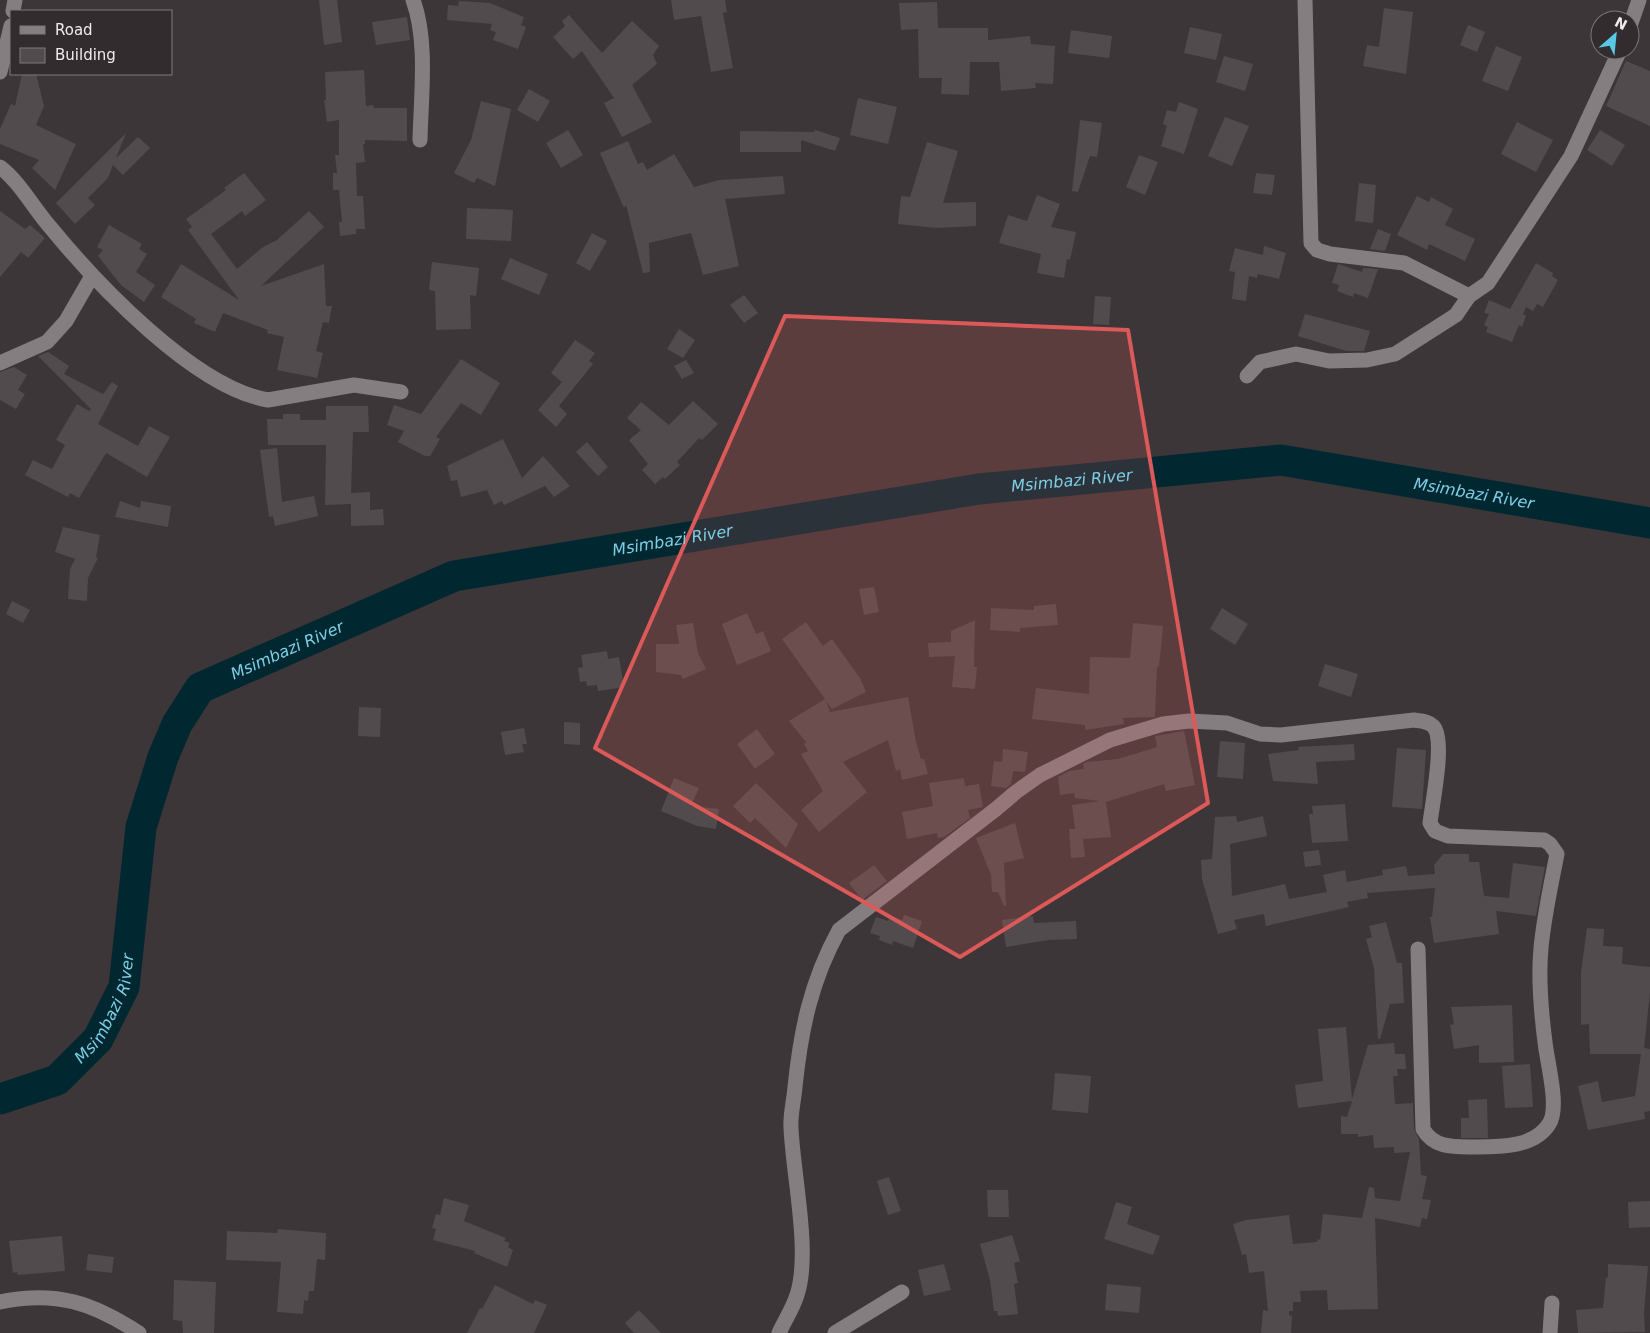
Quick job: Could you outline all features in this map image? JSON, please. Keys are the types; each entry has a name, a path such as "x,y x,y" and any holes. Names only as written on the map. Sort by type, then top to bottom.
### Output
{"street":[{"path":"413,0 417,10 422,60 420,140"},
{"path":"1305,0 1311,243 1318,250 1330,254 1404,263 1469,296"},
{"path":"0,72 10,30"},
{"path":"1247,376 1260,362 1296,354 1329,361 1367,360 1395,354 1456,315 1469,296 1488,283 1571,156 1615,60"},
{"path":"0,167 92,276 186,361 254,398 268,400 354,385 401,392"},
{"path":"0,363 47,342 66,321 92,276"},
{"path":"779,1333 797,1295 802,1266 791,1126 798,1063 806,1017 815,980 824,957 839,930 1040,775 1110,740 1163,724 1189,721 1227,723 1260,734 1280,735 1414,720 1426,721 1433,726 1438,735 1439,749 1430,824 1435,831 1448,836 1544,840 1550,844 1557,854 1541,947 1540,981 1541,1016 1551,1083 1552,1119 1538,1137 1522,1143 1498,1147 1471,1147 1446,1146 1433,1142 1427,1136 1423,1129 1418,949"},
{"path":"835,1333 902,1292"},
{"path":"0,1302 24,1297 53,1298 84,1303 113,1316 140,1333"},
{"path":"1550,1333 1552,1303"}],"highlighted area":[{"path":"785,316 1128,330 1208,803 960,957 595,748"}],"building":[{"path":"319,0 337,0 342,42 324,45"},
{"path":"671,0 725,0 727,12 723,13 733,68 711,72 701,16 674,20"},
{"path":"459,1 490,3 524,17 521,25 526,27 518,49 493,40 496,32 490,30 492,24 447,20 448,5 458,6"},
{"path":"937,2 938,28 988,28 988,40 1030,36 1031,44 1055,46 1053,84 1035,83 1036,88 1001,91 999,62 970,62 969,95 941,94 942,78 919,78 918,29 901,30 899,3"},
{"path":"1384,8 1413,12 1406,74 1363,66 1367,45 1379,47"},
{"path":"569,15 602,53 632,21 659,46 653,55 657,64 632,85 652,122 622,137 604,103 614,98 582,51 573,59 553,37 565,26 562,21"},
{"path":"407,17 410,40 376,45 372,22"},
{"path":"1468,25 1485,32 1477,52 1460,45"},
{"path":"1190,27 1222,34 1216,60 1184,53"},
{"path":"1071,30 1112,36 1109,58 1068,53"},
{"path":"1496,46 1522,57 1508,91 1482,81"},
{"path":"1224,56 1253,64 1245,91 1216,82"},
{"path":"1626,61 1650,71 1650,126 1606,106"},
{"path":"364,70 366,106 373,105 374,108 407,108 407,141 365,140 365,144 363,144 365,162 356,163 357,196 363,196 365,229 356,229 356,234 340,236 339,222 342,222 339,190 333,190 333,173 337,173 335,155 339,155 339,120 327,122 324,100 326,100 325,72"},
{"path":"22,75 36,75 44,106 36,125 76,144 55,190 32,168 39,160 0,144 0,129 11,104 15,106"},
{"path":"529,89 550,101 538,122 517,110"},
{"path":"858,98 897,107 888,144 850,135"},
{"path":"481,101 511,109 495,186 477,178 474,183 454,173 471,140"},
{"path":"1179,102 1198,109 1184,154 1161,146 1167,126 1163,124 1167,110 1176,112"},
{"path":"1225,117 1249,126 1232,166 1208,156"},
{"path":"1080,120 1102,123 1097,157 1090,156 1078,192 1072,191"},
{"path":"1517,122 1553,140 1536,172 1501,154"},
{"path":"568,130 583,155 561,168 546,143"},
{"path":"815,130 840,138 835,151 801,140 801,152 740,152 740,131 814,132"},
{"path":"1600,130 1625,145 1612,166 1587,150"},
{"path":"126,133 116,158 138,137 150,148 123,175 113,165 108,178 88,198 95,205 75,224 56,203"},
{"path":"628,141 638,164 643,162 647,170 674,154 694,187 719,180 783,176 785,194 725,199 739,266 703,275 691,233 649,243 650,272 643,273 626,205 624,208 600,153"},
{"path":"927,142 958,151 943,203 976,202 976,226 937,228 898,224 901,196 910,197"},
{"path":"1139,155 1158,162 1145,195 1126,187"},
{"path":"244,173 266,200 245,216 242,211 211,234 237,269 263,247 277,240 309,211 324,227 261,286 324,264 326,306 332,306 329,323 323,322 316,351 323,353 317,378 277,370 284,337 267,333 268,330 223,313 215,332 194,323 196,319 161,297 181,264 239,300 188,230 192,227 186,219 226,190 224,188"},
{"path":"1256,173 1275,175 1272,195 1253,193"},
{"path":"1359,183 1376,185 1373,223 1355,221"},
{"path":"1037,195 1060,204 1051,227 1076,232 1070,260 1067,259 1064,278 1037,273 1041,254 999,243 1008,215 1027,221"},
{"path":"1417,196 1429,202 1431,197 1453,209 1445,225 1475,239 1465,261 1429,244 1427,250 1397,235"},
{"path":"467,208 513,210 511,241 466,239"},
{"path":"0,211 25,229 30,225 45,238 28,258 21,252 0,277"},
{"path":"109,225 142,244 139,249 147,254 136,272 155,285 144,302 121,285 98,256 103,250 97,247"},
{"path":"1378,229 1391,234 1385,251 1370,249"},
{"path":"592,233 607,241 590,271 576,263"},
{"path":"1264,246 1286,253 1279,279 1258,274 1257,278 1249,276 1246,301 1232,299 1235,272 1229,271 1235,248 1263,255"},
{"path":"510,258 548,274 539,295 501,279"},
{"path":"432,262 479,268 476,296 470,295 471,329 436,330 435,291 429,290"},
{"path":"1536,263 1553,273 1552,276 1558,280 1543,307 1537,304 1533,311 1526,307 1523,314 1526,316 1522,327 1519,325 1512,342 1486,332 1488,327 1484,325 1489,314 1484,313 1489,300 1510,309"},
{"path":"1338,264 1362,272 1363,268 1378,269 1368,298 1354,293 1353,297 1337,291 1339,285 1332,283"},
{"path":"744,295 758,313 744,323 730,305"},
{"path":"1095,296 1111,297 1109,325 1093,324"},
{"path":"1305,314 1370,331 1364,351 1346,351 1298,336"},
{"path":"679,329 695,340 683,358 667,349"},
{"path":"575,340 595,353 589,361 593,364 559,406 567,414 556,427 538,410 562,382 551,373"},
{"path":"48,352 69,366 64,374 103,394 112,382 118,386 98,424 138,446 149,426 170,437 147,477 106,453 79,498 70,493 68,497 25,475 33,460 52,469 65,445 56,440 77,404 89,411 91,409 38,356"},
{"path":"461,359 500,383 481,415 461,403 436,437 440,439 430,456 425,456 398,442 404,431 387,425 394,405 421,414"},
{"path":"686,360 694,373 682,379 674,366"},
{"path":"14,367 27,375 18,390 25,394 16,409 0,400 0,372"},
{"path":"693,401 718,424 702,440 699,438 677,462 680,465 665,479 663,477 655,484 642,470 648,464 629,440 641,430 627,418 641,402 669,425"},
{"path":"326,406 368,406 369,432 353,432 351,493 370,492 370,510 383,509 384,525 351,526 351,504 325,505 326,445 268,445 267,419 283,419 283,414 300,414 300,420 326,420"},
{"path":"503,439 522,478 543,456 570,486 554,497 545,486 504,505 502,501 494,505 487,490 461,497 457,480 451,481 447,466"},
{"path":"587,442 608,467 598,476 576,452"},
{"path":"277,448 282,502 314,496 318,516 275,526 273,516 269,517 260,450"},
{"path":"120,501 140,508 141,501 171,506 168,527 115,517"},
{"path":"63,527 100,535 96,557 98,558 88,578 87,601 68,599 70,569 75,559 55,552"},
{"path":"874,587 879,612 864,615 859,589"},
{"path":"12,601 30,610 23,623 6,614"},
{"path":"1056,604 1058,625 1020,628 1020,632 990,630 991,608 1034,610 1034,606"},
{"path":"1222,608 1248,624 1235,645 1210,629"},
{"path":"747,613 756,634 763,631 771,651 737,665 722,624"},
{"path":"975,620 974,667 977,667 975,689 952,687 955,656 929,657 928,643 951,642 951,631"},
{"path":"806,622 823,646 832,639 860,678 866,692 832,709 826,701 830,712 908,697 916,742 921,759 924,759 928,774 902,780 900,769 896,771 888,740 843,762 867,792 819,832 801,810 823,791 801,754 808,751 804,744 806,742 789,721 825,699 782,639"},
{"path":"693,623 698,653 706,669 683,679 681,675 656,672 656,644 679,644 676,625"},
{"path":"1133,623 1163,626 1159,667 1157,666 1155,717 1123,718 1124,724 1085,730 1085,725 1032,719 1036,688 1089,694 1090,657 1130,658"},
{"path":"607,651 608,659 619,657 624,687 598,691 597,685 587,686 586,681 580,682 578,668 583,667 581,655"},
{"path":"1325,664 1358,674 1351,697 1318,686"},
{"path":"359,707 381,708 380,737 358,736"},
{"path":"564,722 580,723 580,745 564,744"},
{"path":"524,728 527,744 522,744 524,752 505,755 501,732"},
{"path":"757,729 775,754 755,769 737,744"},
{"path":"1184,731 1195,785 1166,791 1164,784 1106,802 1111,837 1083,839 1085,857 1071,858 1069,829 1075,829 1072,805 1100,801 1075,798 1074,793 1060,795 1058,777 1069,771 1084,769 1083,764 1086,762 1118,759 1157,747 1155,736"},
{"path":"1220,741 1245,743 1243,779 1217,777"},
{"path":"1354,744 1355,760 1316,762 1318,784 1273,781 1268,754 1299,750 1298,747"},
{"path":"1397,748 1426,750 1422,809 1392,807"},
{"path":"1003,749 1028,752 1025,772 1013,771 1011,784 1006,788 991,786 994,761 1002,762"},
{"path":"674,778 699,788 691,806 719,809 716,829 697,826 661,811"},
{"path":"964,778 965,786 979,784 983,807 968,810 970,818 944,837 938,838 937,833 907,839 902,812 933,806 929,783"},
{"path":"756,783 798,824 786,848 755,818 750,823 733,806"},
{"path":"1345,804 1348,841 1312,843 1309,814 1313,814 1312,806"},
{"path":"1236,816 1237,822 1263,816 1267,836 1230,844 1232,896 1285,884 1289,899 1327,892 1323,875 1345,870 1347,882 1383,875 1382,870 1406,866 1408,876 1435,874 1434,865 1443,854 1469,854 1469,862 1479,862 1484,896 1509,898 1513,863 1545,867 1536,916 1496,911 1499,934 1434,943 1430,917 1432,917 1435,888 1367,893 1368,898 1347,902 1349,907 1266,926 1264,914 1234,920 1237,929 1218,934 1202,879 1201,860 1212,859 1215,817"},
{"path":"1015,823 1024,858 1004,863 1006,906 1004,906 998,892 992,892 991,875 976,838"},
{"path":"1319,850 1321,865 1305,867 1303,852"},
{"path":"874,865 887,881 862,900 849,883"},
{"path":"904,915 922,921 913,948 893,941 892,945 879,940 880,936 870,933 876,917 888,921 890,916 902,920"},
{"path":"1033,916 1034,923 1076,921 1077,939 1049,940 1006,947 1002,920"},
{"path":"1386,922 1397,963 1402,963 1404,1003 1390,1004 1380,1039 1378,1039 1374,968 1366,939 1372,937 1369,926"},
{"path":"1587,928 1604,929 1603,946 1623,947 1622,964 1650,967 1650,993 1644,1048 1650,1049 1650,1111 1644,1112 1645,1119 1588,1130 1578,1086 1598,1081 1602,1102 1635,1096 1641,1054 1590,1054 1589,1024 1581,1025 1581,972"},
{"path":"1512,1005 1514,1062 1479,1063 1479,1045 1454,1049 1450,1025 1454,1024 1451,1007"},
{"path":"1346,1027 1352,1099 1368,1045 1394,1043 1395,1054 1405,1054 1406,1069 1397,1069 1398,1076 1393,1076 1395,1104 1413,1103 1414,1129 1419,1139 1421,1175 1427,1176 1422,1199 1431,1200 1427,1219 1422,1218 1420,1227 1375,1218 1378,1309 1328,1310 1327,1290 1300,1291 1301,1302 1293,1302 1293,1311 1289,1311 1289,1315 1292,1316 1291,1333 1261,1333 1263,1310 1268,1311 1264,1271 1249,1273 1246,1254 1242,1255 1233,1224 1246,1220 1289,1215 1293,1244 1317,1242 1318,1239 1320,1240 1323,1214 1362,1218 1369,1187 1374,1188 1375,1198 1400,1201 1410,1152 1394,1153 1394,1147 1374,1148 1373,1135 1358,1137 1358,1134 1341,1134 1341,1116 1347,1117 1352,1101 1298,1108 1295,1085 1323,1081 1318,1029"},
{"path":"1530,1064 1533,1107 1505,1108 1502,1066"},
{"path":"1055,1073 1091,1076 1088,1113 1052,1110"},
{"path":"1487,1099 1488,1138 1461,1138 1461,1118 1469,1118 1468,1100"},
{"path":"889,1177 901,1211 888,1215 877,1181"},
{"path":"987,1190 1008,1190 1009,1217 988,1217"},
{"path":"444,1198 469,1205 464,1221 506,1238 504,1241 510,1243 508,1247 513,1250 507,1267 474,1253 475,1251 433,1240 436,1229 432,1228 436,1214 440,1215"},
{"path":"1650,1201 1650,1227 1629,1228 1628,1202"},
{"path":"1116,1202 1132,1207 1127,1224 1160,1236 1153,1255 1104,1239"},
{"path":"278,1229 326,1233 325,1260 317,1259 314,1291 309,1291 308,1301 304,1300 303,1314 277,1312 281,1262 226,1260 227,1231 277,1233"},
{"path":"1012,1235 1020,1261 1014,1263 1018,1283 1014,1284 1018,1314 998,1316 997,1311 994,1311 990,1280 980,1244"},
{"path":"62,1236 65,1271 18,1275 17,1272 13,1273 9,1241"},
{"path":"88,1254 114,1257 112,1273 86,1270"},
{"path":"944,1264 951,1290 924,1296 918,1270"},
{"path":"1608,1264 1648,1266 1644,1312 1645,1332 1578,1333 1576,1310 1603,1308 1606,1277 1608,1278"},
{"path":"174,1280 216,1282 214,1333 183,1333 182,1321 173,1320"},
{"path":"1107,1284 1141,1287 1139,1313 1105,1310"},
{"path":"495,1285 533,1304 535,1300 547,1305 534,1333 467,1333"},
{"path":"639,1310 661,1333 634,1333 625,1323"}],"waterway":[{"name":"Msimbazi River","path":"0,1099 57,1080 98,1039 124,987 141,827 163,757 177,724 200,688 454,576 979,489 1281,460 1650,523"}]}
